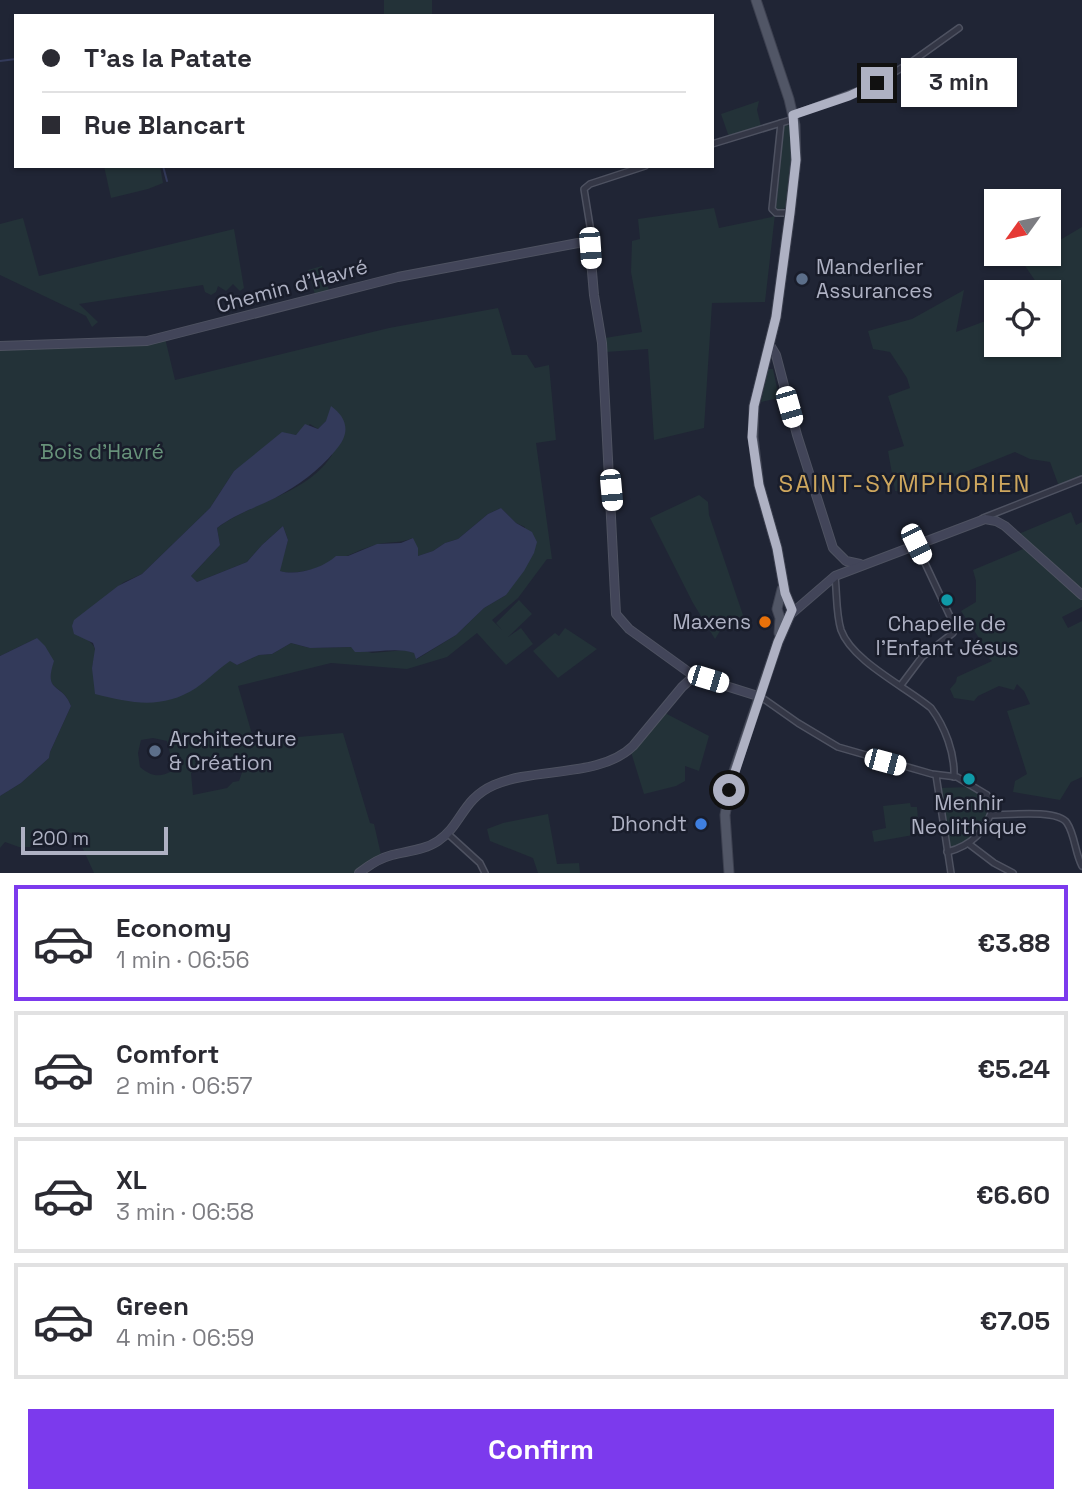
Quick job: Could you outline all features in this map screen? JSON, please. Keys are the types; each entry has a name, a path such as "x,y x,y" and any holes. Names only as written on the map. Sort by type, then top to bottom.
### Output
{"main road":[{"path":"729,873 726,804 735,766 761,697 786,610 777,548 756,472 752,437 754,406 776,317 790,213 796,160 794,117 756,0"}],"street":[{"path":"714,144 781,123 886,79 959,28"},
{"path":"781,123 772,209 776,213 790,213"},
{"path":"639,168 590,184 584,189 590,226 592,280 603,355 616,614 629,629 694,676 761,697 790,719 838,747 936,775 961,779 991,799 991,815 969,844 947,852"},
{"name":"Chemin d'Havré","path":"0,346 148,341 411,274 578,243 586,244 590,248"},
{"path":"770,345 776,355 797,435 831,542 841,558 852,564 863,564"},
{"path":"786,610 803,603 835,576 1082,478"},
{"path":"977,520 990,519 1001,523 1082,595"},
{"path":"901,685 922,657 953,633 955,627 916,544"},
{"path":"841,558 835,576 838,617 847,642 857,654 931,708 950,748 954,777"},
{"path":"359,873 385,858 433,844 447,834 467,803 491,786 509,780 579,768 624,754 694,676"},
{"path":"936,775 950,871 941,873"},
{"path":"991,815 1049,815 1062,818 1068,826 1082,866"},
{"path":"447,834 480,863 485,873"},
{"path":"969,844 994,863 1013,873"}],"green space":[{"path":"384,0 432,0 432,14 384,14"},
{"path":"759,101 757,110 761,126 729,137 721,114"},
{"path":"788,124 792,142 792,164 786,207 780,211 775,210 774,206 783,126"},
{"path":"104,168 160,168 163,183 111,198"},
{"path":"714,208 719,228 772,217 775,214 765,302 712,303 704,428 654,440 648,349 606,352 605,338 642,332 631,272 632,241 640,239 638,219"},
{"path":"23,218 39,276 234,229 244,288 240,291 233,284 226,291 218,286 216,292 211,295 205,292 203,285 79,304 98,322 92,327 86,316 0,275 0,224"},
{"path":"1082,227 1082,479 1060,489 1050,462 1030,459 1015,452 913,493 895,491 888,451 904,446 888,396 910,388 907,378 890,352 873,349 868,331 912,319 964,290 956,332 984,322 984,357 1061,357 1061,280 1035,280 1025,266 1061,266 1061,239"},
{"path":"322,266 330,294 316,298 308,270"},
{"name":"Bois d'Havré","path":"498,308 512,355 527,355 535,368 549,365 556,440 536,443 552,559 547,559 518,598 492,620 502,630 496,623 519,600 532,614 508,637 521,628 533,644 506,665 477,633 447,657 407,669 331,663 238,686 254,741 343,733 370,823 374,824 382,859 359,873 94,873 82,847 71,833 50,828 34,847 19,847 5,842 0,848 0,796 21,783 49,758 71,706 63,693 52,683 50,678 53,661 37,638 0,656 0,346 165,338 175,380 389,328","holes":["326,421 332,455 321,469 294,489 217,528 220,545 191,576 197,582 247,562 283,526 288,540 279,571 291,573 315,568 375,545 413,538 418,556 458,539 488,514 501,508 516,523 525,527 506,595 484,608 456,635 417,659 414,653 405,650 372,653 351,647 310,648 291,643 272,654 259,655 237,665 230,660 218,669 92,668 94,647 84,638 110,593 124,582 142,574 210,508 234,471 289,434 296,435 310,424 318,429","153,738 167,741 174,770 156,775 140,767 138,753 141,740","220,757 245,764 239,781 233,782 227,788 193,795 191,773 210,759"]},
{"path":"768,369 773,369 779,398 761,402"},
{"path":"699,495 708,502 709,515 743,615 720,631 715,639 693,603 650,518"},
{"path":"1071,512 1076,525 1082,522 1082,607 1062,617 1068,628 1082,621 1082,777 1071,782 1060,800 1013,792 1015,781 1027,774 1007,711 1030,704 1024,691 1017,684 1014,690 999,686 978,696 974,701 954,698 950,689 957,677 992,661 982,651 983,644 961,611 976,602 973,570 1028,547 1016,535"},
{"path":"565,628 597,649 558,678 533,651 555,633 559,636"},
{"path":"665,713 709,736 699,771 685,766 685,781 644,794 631,752"},
{"path":"971,787 991,799 991,815 969,844 952,849 949,847 938,788"},
{"path":"910,803 911,807 917,807 918,820 910,821 913,835 874,842 872,831 886,828 883,806"},
{"path":"548,814 557,864 579,863 580,873 538,873 533,858 490,841 487,829"}],"water":[{"path":"331,406 344,422 345,433 340,445 315,471 292,488 217,528 220,545 191,576 197,582 247,562 283,526 288,540 280,571 302,572 336,556 348,556 377,544 401,543 413,538 418,548 418,556 458,539 488,514 501,508 516,523 532,532 537,542 524,571 506,595 484,608 456,635 416,659 414,653 407,651 355,652 351,647 310,648 291,643 272,654 259,655 237,665 230,661 196,688 171,699 146,703 95,694 92,668 95,649 93,643 74,634 74,620 118,586 142,574 210,508 234,471 282,432 296,435 305,424 318,429 326,421"},
{"path":"37,638 54,661 52,683 63,693 71,706 49,758 21,783 0,796 0,656"}],"waterway":[{"path":"0,61 14,59"},
{"path":"164,168 167,181"}],"place":[{"name":"Manderlier Assurances","path":"802,279"},
{"name":"Chapelle de l’Enfant Jésus","path":"947,600"},
{"name":"Maxens","path":"765,622"},
{"name":"Architecture & Création","path":"155,751"},
{"name":"Menhir Neolithique","path":"969,779"},
{"name":"Dhondt","path":"701,824"}],"district":[{"name":"SAINT-SYMPHORIEN","path":"905,484"}],"route":[{"path":"729,790 778,642 792,610 785,593 777,548 759,485 752,437 754,406 776,317 790,213 796,160 793,115 849,96 877,83"}]}
